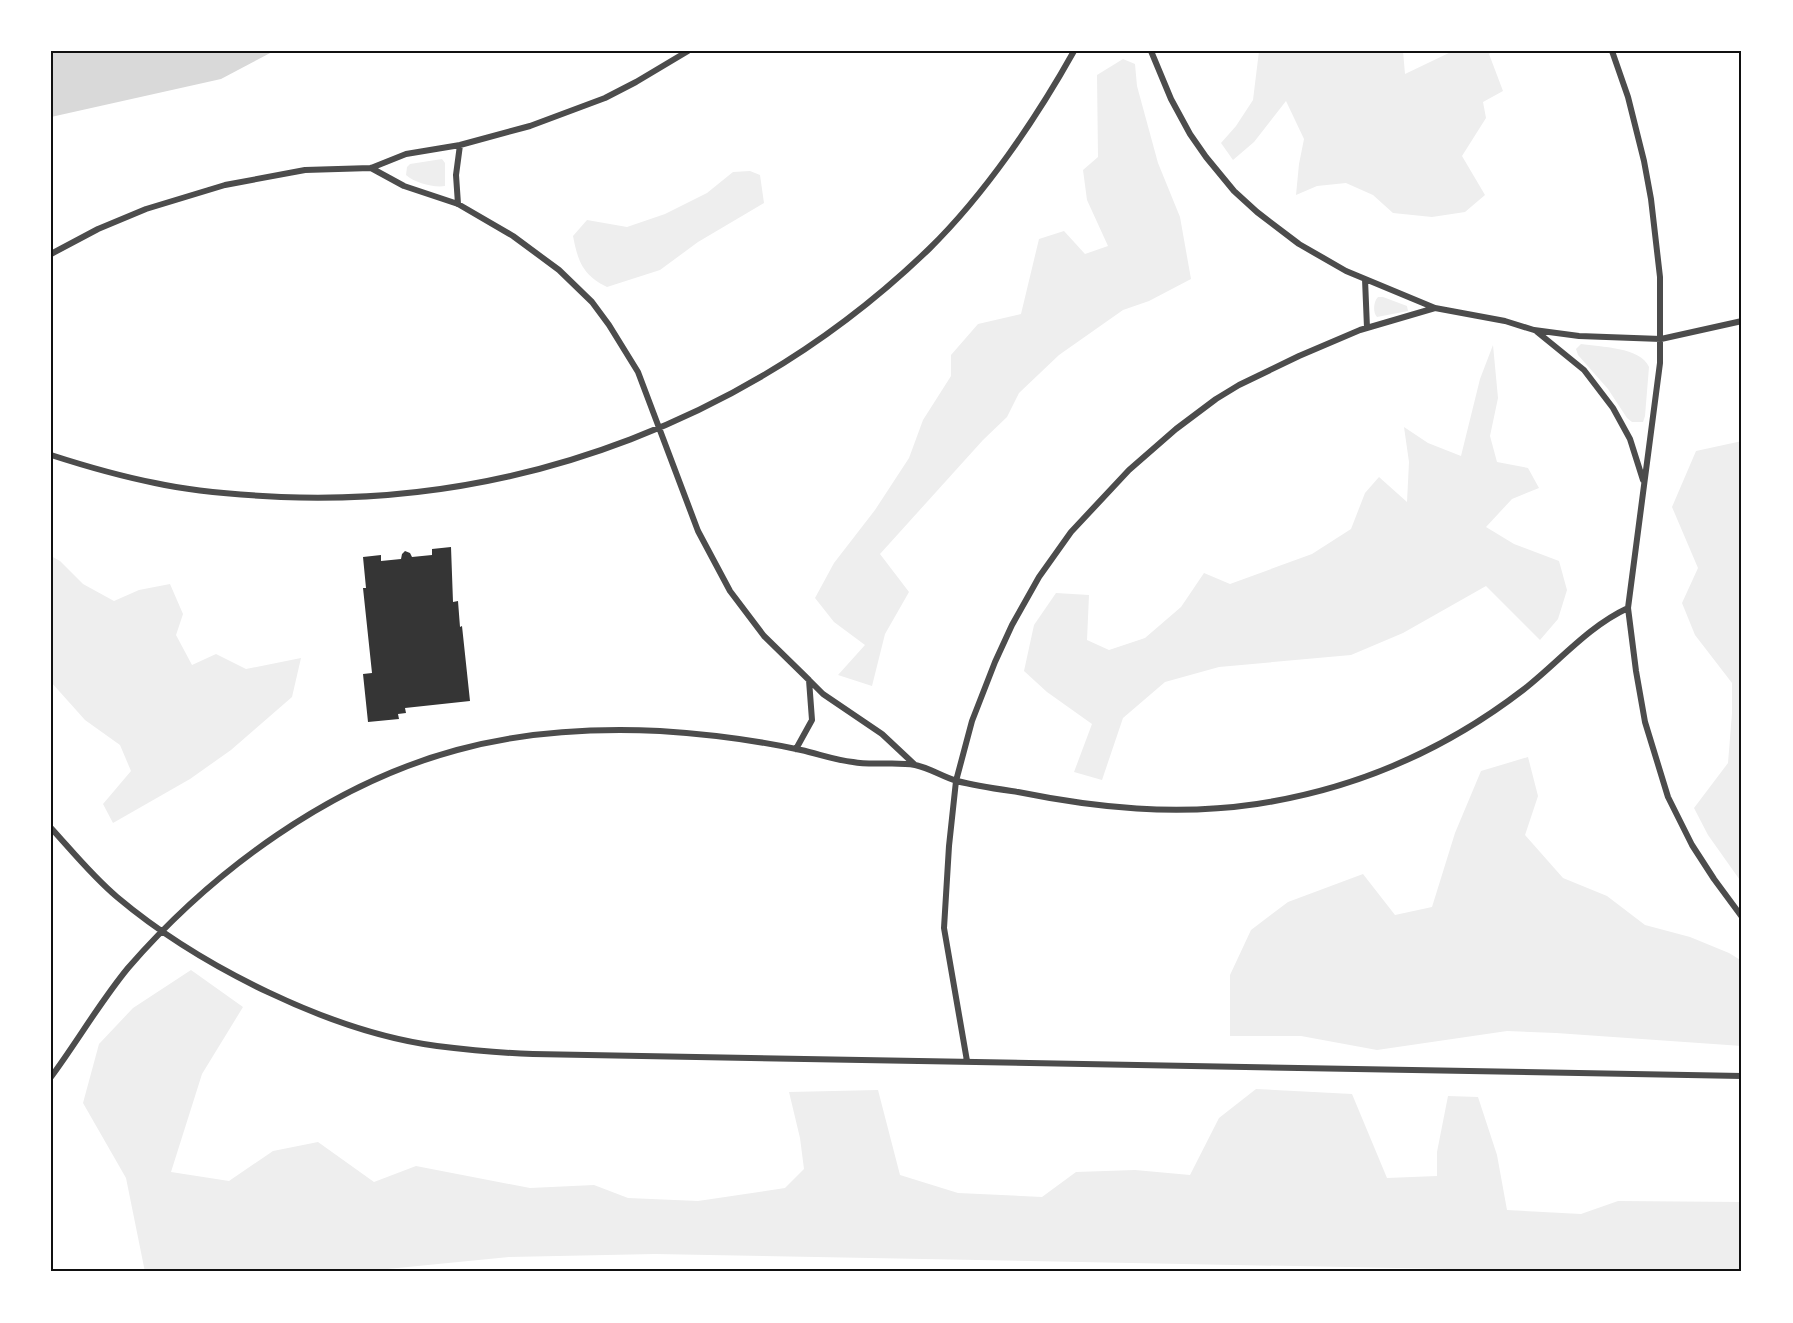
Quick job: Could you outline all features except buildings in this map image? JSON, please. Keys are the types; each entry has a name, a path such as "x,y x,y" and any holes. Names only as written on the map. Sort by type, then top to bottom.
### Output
{"street":[{"path":"51,254 98,229 146,209 225,185 305,170 371,168 406,154 460,145 530,126 574,111 636,82 688,51"},
{"path":"51,455 157,483 182,487 240,495 348,498 452,488 504,479 591,454 659,429 737,392 795,356 852,315 930,247 1001,166 1044,102 1074,51"},
{"path":"1151,51 1171,99 1190,134 1234,190 1257,212 1299,244 1365,279 1435,308 1505,321 1534,330 1579,336 1661,339 1742,321"},
{"path":"1612,51 1628,98 1651,199 1660,277 1660,363 1628,608 1636,671 1645,722 1668,797 1692,845 1742,917"},
{"path":"458,204 456,175 460,145"},
{"path":"371,168 404,186 458,204 533,249 592,302 635,366 698,531 730,591 765,636 823,694 882,734 914,764 956,781 1061,801 1139,810 1219,808 1258,804 1322,791 1372,775 1408,760 1468,728 1536,680 1596,626 1628,608"},
{"path":"1365,279 1367,328"},
{"path":"967,1061 944,928 956,781 972,721 995,662 1012,626 1056,552 1094,506 1129,470 1216,399 1239,385 1299,356 1367,328 1435,308"},
{"path":"1534,330 1584,370 1613,408 1630,439 1645,483"},
{"path":"796,749 812,720 808,680"},
{"path":"51,1077 125,972 162,931 206,889 292,826 374,779 411,764 460,749 524,736 617,730 698,735 796,749 859,764 914,764"},
{"path":"51,828 116,897 162,931 263,990 323,1015 366,1029 437,1046 533,1054 1742,1076"}],"shaded area":[{"path":"51,51 274,51 221,79 51,117"},
{"path":"1259,51 1403,51 1405,74 1453,51 1492,51 1489,54 1503,91 1483,102 1486,118 1462,156 1485,195 1465,212 1432,217 1393,213 1373,195 1346,183 1317,186 1296,195 1304,139 1286,101 1254,142 1233,160 1221,143 1236,126 1253,100"},
{"path":"1123,59 1135,64 1137,86 1158,163 1180,217 1191,279 1149,301 1123,310 1059,355 1019,393 1007,417 983,440 880,554 909,592 885,634 872,686 838,675 865,645 834,622 815,598 834,563 875,510 909,458 923,420 951,376 951,355 978,324 1021,314 1039,239 1064,231 1085,254 1108,246 1087,200 1083,170 1098,157 1097,75"},
{"path":"442,159 445,163 445,186 425,184 406,175 410,164"},
{"path":"750,171 760,175 764,203 698,242 660,270 607,287 592,278 583,267 573,236 587,220 627,227 665,214 707,193 733,172"},
{"path":"1378,297 1407,306 1408,311 1377,317 1374,307"},
{"path":"1581,344 1619,349 1638,355 1645,360 1649,367 1643,422 1632,422 1627,418 1608,389 1578,355 1576,349"},
{"path":"1493,345 1498,398 1490,436 1497,462 1528,468 1539,488 1512,499 1486,527 1514,544 1559,561 1567,590 1558,619 1540,640 1486,586 1403,633 1351,655 1219,667 1165,682 1123,718 1102,780 1074,772 1092,724 1047,692 1024,671 1034,625 1056,593 1089,595 1087,640 1109,650 1145,638 1181,607 1204,573 1230,584 1312,554 1351,529 1365,493 1379,477 1407,502 1409,462 1404,427 1428,443 1461,456 1480,379"},
{"path":"1742,441 1742,883 1708,835 1694,808 1728,763 1732,683 1695,635 1682,603 1698,568 1672,507 1696,451"},
{"path":"51,556 60,561 83,584 114,601 139,590 170,584 183,614 176,635 192,665 216,654 246,669 301,658 292,697 231,750 190,779 113,823 103,804 131,771 120,745 85,720 51,682"},
{"path":"1528,757 1538,796 1525,835 1563,878 1607,896 1645,925 1690,937 1729,953 1742,961 1742,1046 1507,1031 1377,1050 1301,1036 1230,1036 1230,975 1251,930 1288,902 1363,874 1395,915 1432,907 1455,833 1481,771"},
{"path":"191,970 243,1007 202,1074 171,1172 229,1181 273,1151 318,1142 374,1182 416,1166 530,1188 594,1185 628,1198 698,1201 785,1188 804,1169 800,1138 789,1092 878,1090 900,1175 958,1193 1042,1197 1076,1172 1135,1170 1190,1175 1219,1118 1256,1089 1352,1094 1387,1178 1437,1176 1437,1152 1448,1096 1478,1097 1497,1155 1507,1210 1581,1214 1618,1201 1742,1202 1742,1272 1608,1272 655,1254 509,1257 357,1272 174,1272 172,1269 172,1272 145,1272 126,1178 83,1103 99,1044 133,1008"}]}
